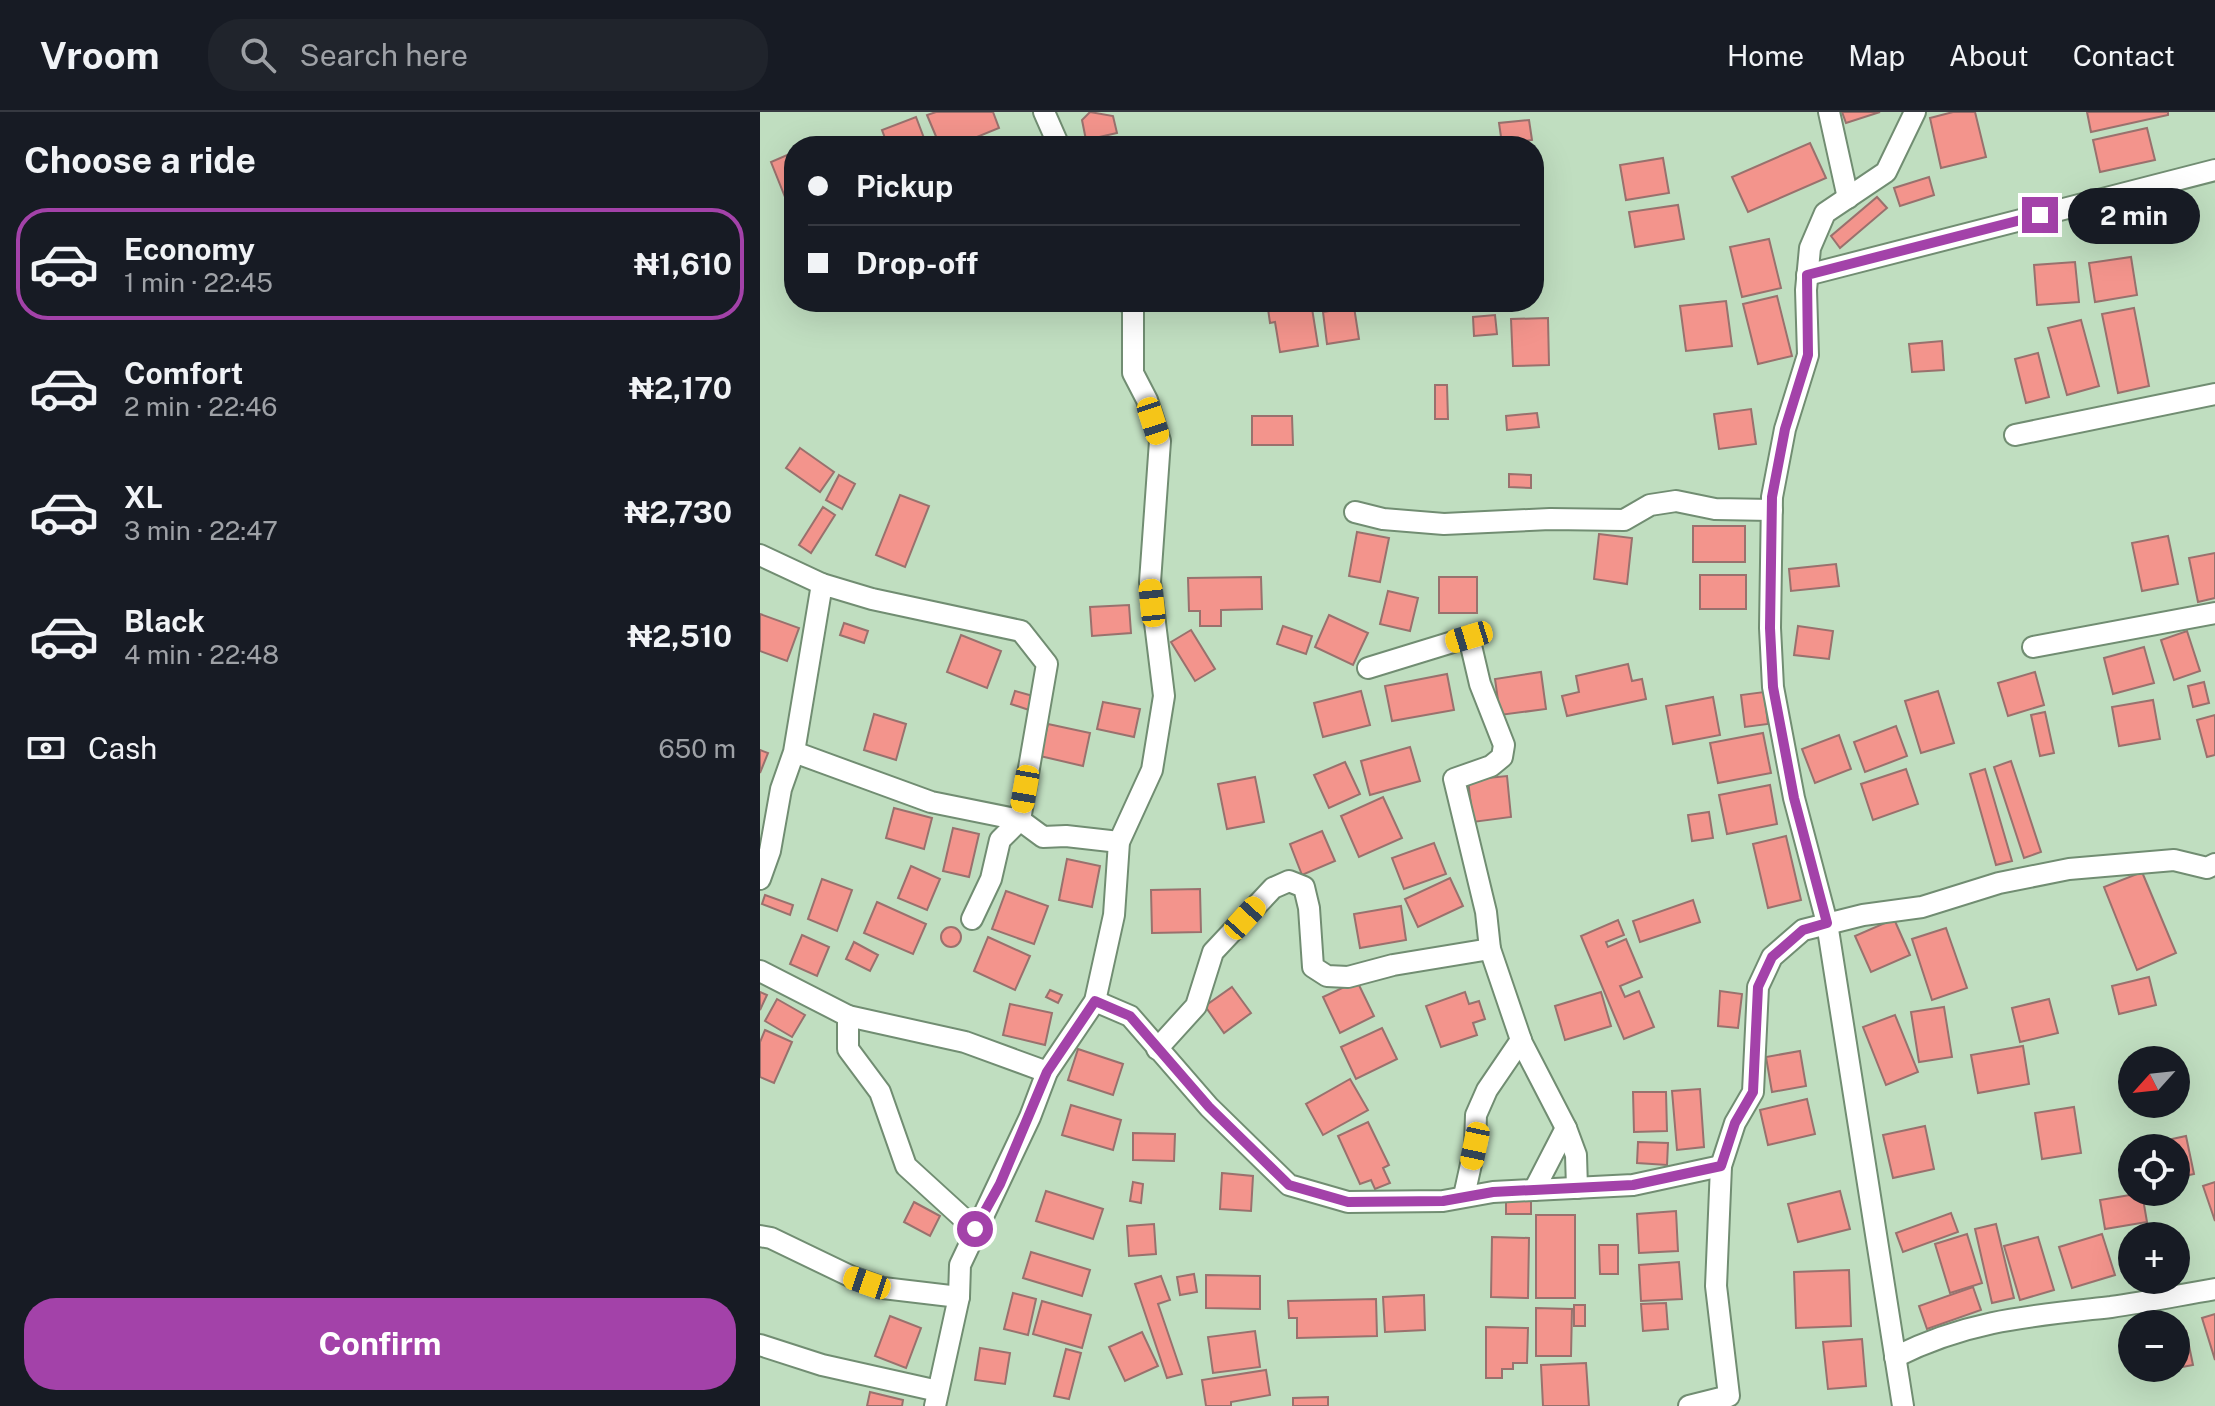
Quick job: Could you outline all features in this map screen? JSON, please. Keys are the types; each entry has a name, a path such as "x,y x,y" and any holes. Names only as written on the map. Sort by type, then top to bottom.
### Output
{"street":[{"path":"1044,112 1055,136"},
{"path":"1829,112 1848,198"},
{"path":"1903,1406 1827,923 1794,798 1773,687 1770,628 1772,497 1785,429 1808,355 1807,275 1810,248 1825,213 1886,172 1915,112"},
{"path":"1807,275 2215,170"},
{"path":"760,1345 937,1399 959,1297 960,1265 1018,1144 1047,1072 1095,1001 1114,915 1119,842 1152,770 1164,696 1150,582 1152,519 1160,441 1147,400 1133,373 1133,312"},
{"path":"2015,435 2215,394"},
{"path":"1355,512 1383,519 1444,524 1550,519 1624,520 1650,505 1676,501 1715,509 1772,510"},
{"path":"760,555 822,584 872,599 1021,631 1047,664 1020,820 1000,840 991,879 972,919"},
{"path":"760,879 770,851 781,789 794,752 822,584"},
{"path":"2033,647 2215,613"},
{"path":"1368,668 1469,637 1480,684 1504,745 1502,757 1491,766 1454,779 1486,912 1490,949 1521,1040 1545,1093 1566,1128 1576,1155 1577,1188"},
{"path":"794,752 931,802 1020,820 1043,837 1066,836 1119,842"},
{"path":"1689,1406 1729,1396 1716,1286 1721,1166 1735,1123 1753,1092 1758,987 1772,957 1803,930 1863,915 1922,907 1999,883 2069,869 2174,860 2207,868 2215,864"},
{"path":"1157,1049 1196,1006 1213,952 1273,888 1289,881 1304,887 1309,908 1313,967 1327,976 1348,977 1393,965 1490,949"},
{"path":"760,971 848,1016 965,1042 1047,1072"},
{"path":"1095,1001 1130,1016 1209,1107 1289,1185 1348,1202 1443,1201 1493,1192 1633,1185 1721,1166"},
{"path":"848,1016 848,1049 880,1092 906,1166 975,1229"},
{"path":"1464,1196 1475,1146 1476,1115 1487,1090 1521,1040"},
{"path":"1534,1190 1566,1128"},
{"path":"760,1236 771,1238 852,1277 883,1288 959,1297"},
{"path":"1895,1357 1925,1342 1980,1324 2215,1289"}],"building":[{"path":"936,112 993,112 999,128 979,136 936,136 927,115"},
{"path":"1090,112 1113,116 1117,133 1085,136 1082,120"},
{"path":"1842,112 1880,112 1846,123"},
{"path":"1953,112 1975,112 1986,157 1941,168 1930,118"},
{"path":"2087,112 2168,112 2168,115 2091,132"},
{"path":"916,117 923,136 884,136 882,130"},
{"path":"1529,120 1531,136 1501,136 1499,123"},
{"path":"2147,128 2155,160 2100,172 2093,140"},
{"path":"1810,143 1826,178 1748,212 1732,177"},
{"path":"784,156 784,194 771,162"},
{"path":"1663,158 1669,193 1626,200 1620,165"},
{"path":"1929,177 1934,195 1900,206 1894,188"},
{"path":"1877,197 1887,208 1840,248 1831,236"},
{"path":"1678,205 1684,239 1635,247 1629,212"},
{"path":"1769,239 1781,288 1742,297 1730,247"},
{"path":"2131,257 2137,295 2095,302 2089,263"},
{"path":"2075,262 2079,302 2037,305 2034,265"},
{"path":"1777,296 1792,356 1758,364 1743,304"},
{"path":"1726,301 1732,346 1686,351 1680,306"},
{"path":"2134,308 2149,386 2118,393 2102,314"},
{"path":"1268,312 1313,312 1318,346 1280,352 1275,322 1270,323"},
{"path":"1323,312 1355,312 1359,339 1327,344"},
{"path":"1495,315 1497,334 1474,336 1473,317"},
{"path":"1548,318 1549,365 1513,366 1511,319"},
{"path":"2081,320 2099,386 2067,395 2048,328"},
{"path":"1942,341 1944,370 1912,372 1909,344"},
{"path":"2038,353 2049,397 2026,403 2015,359"},
{"path":"1435,385 1447,385 1448,419 1435,419"},
{"path":"1751,409 1756,444 1719,449 1714,414"},
{"path":"1537,413 1539,427 1507,430 1506,416"},
{"path":"1252,416 1292,416 1293,445 1252,445"},
{"path":"800,448 834,472 820,492 786,468"},
{"path":"1509,474 1531,475 1531,488 1509,487"},
{"path":"839,475 855,484 842,509 826,500"},
{"path":"900,495 929,506 905,567 876,555"},
{"path":"823,507 835,515 811,553 799,545"},
{"path":"1693,526 1745,526 1745,562 1693,562"},
{"path":"1357,532 1389,538 1380,582 1349,576"},
{"path":"1599,534 1632,538 1627,584 1594,579"},
{"path":"2168,536 2178,584 2142,591 2132,543"},
{"path":"2215,553 2215,598 2198,602 2189,558"},
{"path":"1836,564 1839,586 1791,591 1789,569"},
{"path":"1700,575 1746,575 1746,609 1700,609"},
{"path":"1261,577 1262,609 1221,610 1221,626 1200,626 1200,611 1189,611 1188,578"},
{"path":"1439,577 1477,577 1477,613 1439,613"},
{"path":"1388,591 1418,598 1410,631 1380,624"},
{"path":"1129,605 1131,633 1092,636 1090,607"},
{"path":"760,614 799,628 787,661 760,651"},
{"path":"1329,615 1368,633 1353,665 1315,647"},
{"path":"844,623 868,631 864,643 840,635"},
{"path":"1283,626 1312,636 1306,654 1277,644"},
{"path":"1798,626 1833,631 1829,659 1794,655"},
{"path":"1191,630 1215,669 1195,681 1171,642"},
{"path":"2187,631 2200,671 2174,680 2161,640"},
{"path":"961,635 1001,651 987,688 947,672"},
{"path":"2144,647 2154,683 2113,694 2104,658"},
{"path":"1628,664 1632,681 1642,679 1646,699 1567,716 1562,696 1579,692 1576,676"},
{"path":"1541,672 1546,709 1500,715 1495,679"},
{"path":"2035,672 2044,705 2008,716 1998,683"},
{"path":"1447,674 1454,710 1392,721 1385,686"},
{"path":"2204,682 2209,703 2193,707 2188,686"},
{"path":"1015,691 1033,696 1029,710 1011,704"},
{"path":"1361,691 1370,725 1323,737 1314,703"},
{"path":"1938,691 1954,743 1921,753 1905,701"},
{"path":"1764,692 1768,724 1745,727 1741,695"},
{"path":"1713,697 1720,735 1673,744 1666,706"},
{"path":"2153,700 2160,739 2119,746 2112,707"},
{"path":"1103,702 1140,709 1134,737 1097,729"},
{"path":"2045,712 2054,753 2040,756 2031,715"},
{"path":"874,714 906,724 896,760 864,750"},
{"path":"2215,715 2215,755 2207,757 2197,720"},
{"path":"1048,724 1090,733 1083,766 1040,756"},
{"path":"1896,726 1907,756 1865,772 1854,742"},
{"path":"1763,733 1771,773 1718,783 1710,743"},
{"path":"1839,735 1851,769 1815,783 1802,749"},
{"path":"1410,747 1420,781 1370,795 1361,761"},
{"path":"760,750 768,753 760,773"},
{"path":"2011,761 2041,852 2024,858 1994,767"},
{"path":"1345,762 1360,794 1329,808 1314,775"},
{"path":"1906,769 1918,804 1873,820 1861,784"},
{"path":"1985,769 2012,861 1996,865 1970,774"},
{"path":"1507,776 1511,817 1473,822 1468,780"},
{"path":"1255,777 1264,822 1227,829 1218,784"},
{"path":"1770,785 1777,824 1727,834 1719,795"},
{"path":"1383,797 1402,838 1359,857 1341,816"},
{"path":"894,808 932,818 924,849 886,838"},
{"path":"1709,812 1713,838 1692,841 1688,815"},
{"path":"953,828 979,834 969,877 943,871"},
{"path":"1322,831 1335,861 1302,875 1290,844"},
{"path":"1786,836 1801,900 1768,908 1753,844"},
{"path":"1434,843 1446,874 1404,889 1392,858"},
{"path":"1067,859 1100,866 1092,907 1059,900"},
{"path":"911,866 940,879 927,910 898,898"},
{"path":"2142,872 2176,953 2137,970 2104,887"},
{"path":"1450,878 1463,906 1418,927 1405,899"},
{"path":"822,879 852,890 837,931 808,919"},
{"path":"1200,889 1201,932 1152,933 1151,890"},
{"path":"1006,891 1048,906 1034,944 992,929"},
{"path":"765,895 793,905 790,915 762,904"},
{"path":"1693,900 1700,922 1640,942 1633,921"},
{"path":"877,902 926,924 913,954 864,933"},
{"path":"1401,906 1406,940 1360,948 1354,914"},
{"path":"1894,919 1910,955 1871,972 1855,936"},
{"path":"1618,920 1624,935 1606,942 1608,947 1626,939 1642,977 1620,986 1625,997 1639,991 1654,1027 1624,1039 1581,936"},
{"path":"951,927 958,930 961,937 958,944 951,947 944,944 941,937 944,930"},
{"path":"1946,928 1967,988 1932,1000 1912,939"},
{"path":"802,935 829,947 817,976 790,964"},
{"path":"988,937 1030,956 1015,990 974,971"},
{"path":"854,942 878,955 870,971 846,959"},
{"path":"2149,977 2156,1005 2119,1014 2112,986"},
{"path":"1357,981 1374,1016 1340,1033 1323,997"},
{"path":"1232,987 1251,1013 1224,1033 1205,1006"},
{"path":"1050,990 1062,995 1058,1003 1046,997"},
{"path":"1720,991 1742,994 1738,1028 1718,1026"},
{"path":"760,992 767,995 760,1010"},
{"path":"1465,992 1469,1004 1479,1001 1485,1019 1473,1023 1477,1035 1441,1047 1426,1006"},
{"path":"1601,992 1611,1026 1565,1040 1555,1006"},
{"path":"777,999 805,1015 792,1037 765,1021"},
{"path":"2049,999 2058,1033 2020,1042 2012,1008"},
{"path":"1010,1004 1052,1013 1045,1045 1003,1035"},
{"path":"1944,1007 1952,1057 1919,1062 1911,1012"},
{"path":"1895,1015 1918,1072 1886,1085 1863,1027"},
{"path":"1382,1028 1397,1059 1356,1079 1341,1047"},
{"path":"765,1030 792,1042 774,1083 760,1077 760,1042"},
{"path":"2023,1046 2029,1084 1978,1093 1971,1055"},
{"path":"1078,1049 1123,1064 1113,1095 1068,1080"},
{"path":"1800,1051 1806,1086 1772,1092 1766,1057"},
{"path":"1350,1079 1368,1110 1323,1135 1306,1104"},
{"path":"1700,1089 1704,1147 1677,1150 1672,1091"},
{"path":"1633,1092 1666,1092 1667,1131 1634,1132"},
{"path":"1807,1099 1815,1134 1768,1145 1760,1110"},
{"path":"1071,1105 1121,1120 1113,1150 1062,1135"},
{"path":"2074,1107 2081,1153 2042,1159 2035,1113"},
{"path":"1368,1122 1389,1165 1383,1168 1390,1183 1375,1189 1371,1180 1360,1184 1338,1136"},
{"path":"1925,1126 1934,1169 1893,1178 1883,1135"},
{"path":"1133,1133 1175,1134 1174,1161 1133,1160"},
{"path":"1638,1142 1668,1143 1667,1165 1637,1163"},
{"path":"1222,1173 1253,1176 1251,1211 1220,1209"},
{"path":"1133,1182 1143,1184 1141,1203 1130,1201"},
{"path":"2215,1182 2215,1221 2203,1186"},
{"path":"1046,1191 1103,1209 1093,1239 1036,1221"},
{"path":"1840,1191 1850,1229 1798,1242 1788,1204"},
{"path":"2118,1197 2118,1206 2144,1206 2147,1222 2118,1222 2118,1227 2105,1229 2100,1200"},
{"path":"1506,1199 1531,1199 1531,1214 1506,1214"},
{"path":"914,1202 940,1216 930,1236 904,1222"},
{"path":"1676,1211 1678,1251 1639,1253 1637,1214"},
{"path":"1951,1213 1958,1232 1903,1252 1896,1233"},
{"path":"1536,1215 1575,1215 1575,1298 1536,1298"},
{"path":"1154,1224 1156,1254 1129,1256 1127,1226"},
{"path":"1996,1224 2014,1298 1992,1303 1975,1229"},
{"path":"1967,1234 1982,1283 1950,1293 1935,1244"},
{"path":"2102,1234 2115,1275 2072,1288 2059,1247"},
{"path":"1492,1237 1529,1238 1528,1298 1491,1297"},
{"path":"2038,1237 2054,1290 2020,1300 2004,1246"},
{"path":"1599,1245 1618,1245 1618,1274 1600,1274"},
{"path":"1031,1252 1090,1270 1082,1296 1023,1278"},
{"path":"1679,1262 1682,1299 1641,1301 1639,1265"},
{"path":"1849,1270 1851,1326 1796,1328 1794,1272"},
{"path":"1194,1274 1197,1292 1180,1295 1177,1277"},
{"path":"1206,1275 1260,1276 1260,1309 1206,1308"},
{"path":"1161,1276 1170,1300 1158,1304 1182,1374 1167,1378 1135,1284"},
{"path":"1973,1287 1981,1310 1927,1329 1919,1306"},
{"path":"1013,1293 1036,1299 1028,1335 1004,1329"},
{"path":"1424,1295 1425,1330 1385,1332 1383,1297"},
{"path":"1376,1299 1377,1336 1297,1338 1297,1318 1289,1318 1288,1301"},
{"path":"1042,1301 1091,1315 1082,1348 1033,1334"},
{"path":"1666,1303 1668,1329 1643,1331 1641,1304"},
{"path":"1574,1305 1585,1305 1585,1326 1574,1326"},
{"path":"1536,1308 1572,1309 1571,1356 1536,1356"},
{"path":"2215,1314 2215,1360 2202,1318"},
{"path":"890,1316 921,1328 906,1368 875,1356"},
{"path":"1486,1327 1528,1328 1527,1363 1513,1363 1513,1369 1502,1369 1502,1378 1486,1378"},
{"path":"1255,1331 1260,1367 1213,1373 1208,1337"},
{"path":"1142,1332 1158,1366 1125,1381 1109,1347"},
{"path":"1862,1339 1866,1386 1828,1389 1823,1342"},
{"path":"980,1348 1010,1353 1005,1384 975,1380"},
{"path":"1066,1349 1081,1353 1069,1399 1054,1396"},
{"path":"1586,1363 1589,1406 1543,1406 1541,1365"},
{"path":"1266,1370 1270,1395 1231,1402 1231,1406 1206,1406 1202,1380"},
{"path":"870,1392 903,1400 902,1406 867,1406"},
{"path":"1328,1397 1328,1406 1293,1406 1293,1398"}],"route":[{"path":"975,1229 1000,1184 1047,1072 1095,1001 1130,1016 1209,1107 1289,1185 1348,1202 1443,1201 1493,1192 1633,1185 1721,1166 1735,1123 1753,1092 1758,987 1772,957 1803,930 1827,923 1794,798 1773,687 1770,628 1772,497 1785,429 1808,355 1807,275 2040,215"}]}
